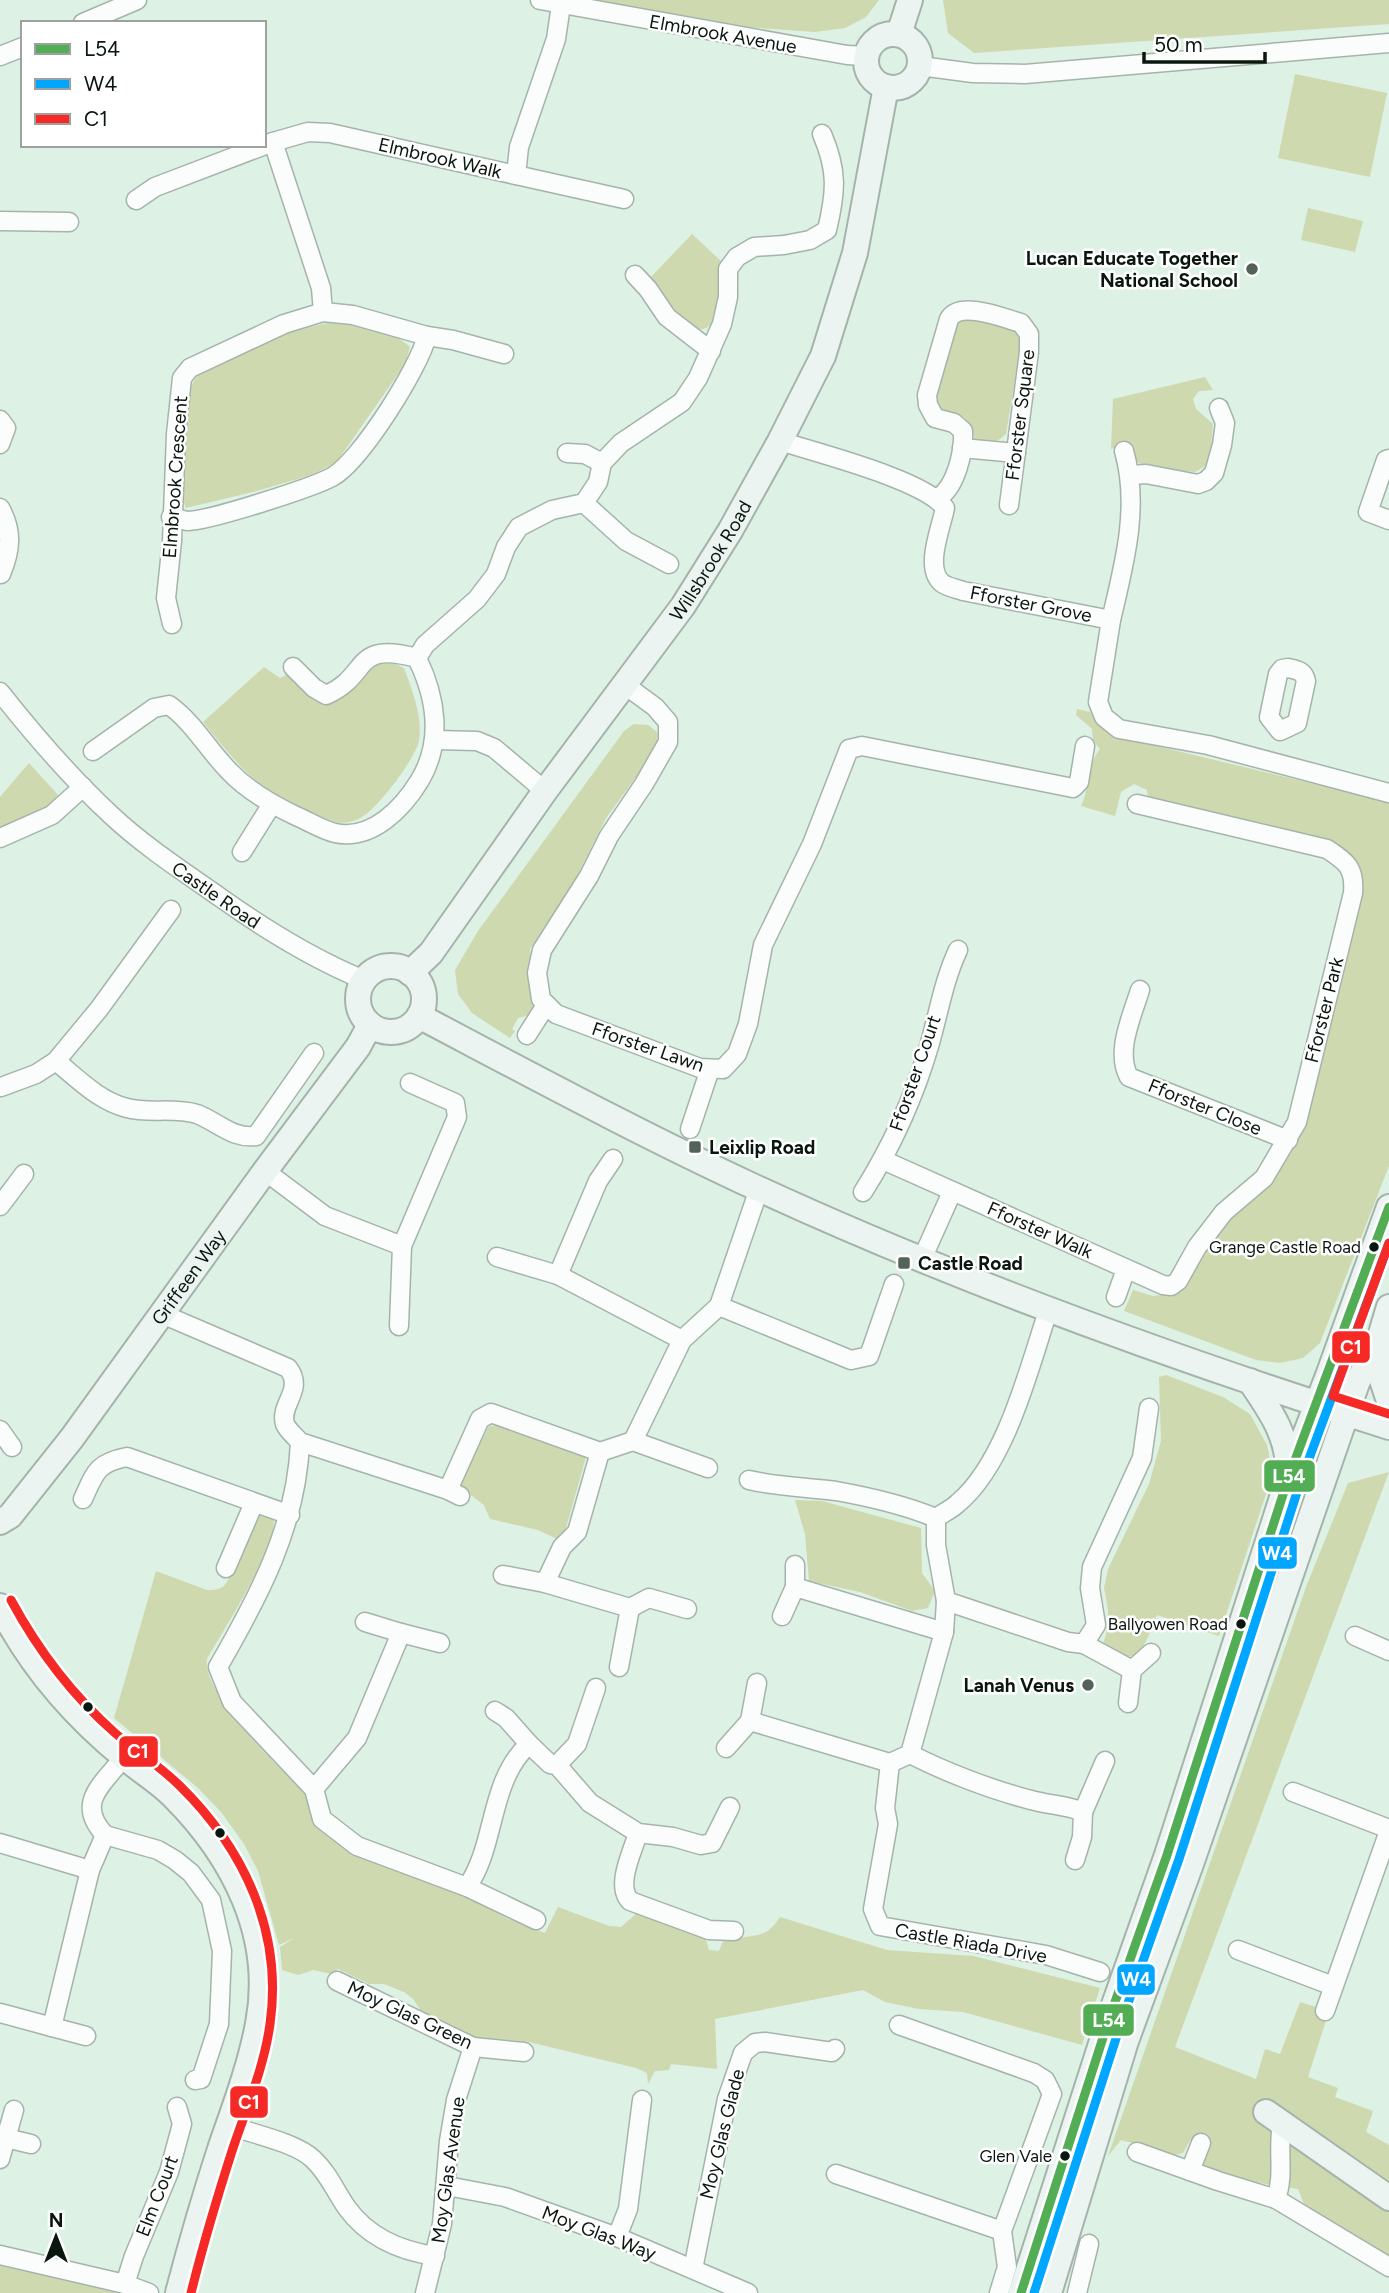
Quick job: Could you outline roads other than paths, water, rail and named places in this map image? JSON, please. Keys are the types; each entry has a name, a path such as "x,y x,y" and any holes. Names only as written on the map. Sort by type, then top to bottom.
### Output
{"street":[{"path":"88,21 137,0"},
{"name":"Elmbrook Avenue","path":"541,0 866,57"},
{"path":"899,34 910,0"},
{"name":"Elmbrook Walk","path":"266,145 307,132 330,133 516,175 519,147 556,39 561,5"},
{"path":"899,34 914,43 919,51 920,66 909,82 894,88 886,87 872,79 866,57 869,48 881,36 899,34"},
{"path":"920,66 973,73 1025,74 1389,43"},
{"path":"0,56 21,48"},
{"name":"Willsbrook Road","path":"410,973 431,953 545,791 682,606 723,542 780,441 823,356 855,253 886,87"},
{"path":"417,658 425,645 477,599 496,574 506,547 519,527 552,510 584,503 598,482 602,463 621,443 682,402 698,378 722,324 728,298 729,269 737,257 754,247 810,240 827,230 835,193 834,169 822,134"},
{"path":"273,142 321,288 323,312"},
{"name":"Elmbrook Walk","path":"136,200 155,187 260,147"},
{"path":"516,175 624,199"},
{"path":"0,221 69,222"},
{"path":"635,275 667,317 711,351"},
{"name":"Fforster Square","path":"961,448 963,431 954,423 935,418 926,395 949,319 952,313 960,309 1021,323 1029,334 1009,505"},
{"name":"Elmbrook Crescent","path":"172,624 166,598 182,378 190,368 284,324 323,312 353,315 504,354"},
{"path":"172,517 188,521 218,514 332,477 354,459 417,364 427,336"},
{"path":"1131,475 1146,474 1198,484 1206,481 1214,473 1222,445 1225,423 1219,408"},
{"path":"0,420 6,428 0,444"},
{"path":"780,441 877,472 921,489 938,499 950,489 961,448 1016,453"},
{"path":"1111,620 1126,560 1131,515 1131,475 1124,451"},
{"path":"567,453 585,454 602,463"},
{"path":"1389,459 1386,460 1368,512 1389,520"},
{"name":"Fforster Grove","path":"938,499 945,508 932,560 935,573 943,584 963,591 1111,620 1098,702 1104,716 1119,729 1208,745 1389,793"},
{"path":"584,503 626,541 669,564"},
{"path":"0,508 8,523 8,556 1,574"},
{"path":"93,751 154,708 169,705 184,716 231,773 272,804 336,834 363,831 388,819 410,796 428,765 435,740 433,707 417,658 392,651 376,653 335,691 326,695 314,688 293,667"},
{"path":"527,1035 546,1005 541,999 537,973 542,950 668,742 668,722 655,707 625,685"},
{"name":"Castle Road","path":"0,692 39,741 112,816 169,861 260,925 320,960 364,980"},
{"path":"1275,761 1280,731"},
{"path":"435,740 477,741 494,748 545,791"},
{"name":"Fforster Lawn","path":"546,1005 556,1014 700,1068 723,1069 737,1054 748,1024 764,945 812,844 849,749 862,746 1073,788 1079,782 1085,746"},
{"path":"0,838 52,815 83,787"},
{"path":"242,852 272,804"},
{"name":"Fforster Park","path":"1126,1269 1163,1286 1171,1286 1178,1281 1197,1247 1224,1212 1264,1178 1288,1140 1297,1122 1353,893 1354,877 1345,861 1327,849 1137,804"},
{"path":"0,1087 36,1074 56,1061 99,1009 171,910"},
{"name":"Fforster Court","path":"863,1192 883,1160 914,1089 930,1043 944,981 958,950"},
{"path":"391,966 410,973 417,979 424,997 419,1016 412,1025 402,1030 380,1031 370,1025 359,1008 359,988 364,980 381,968 391,966"},
{"name":"Fforster Close","path":"1140,990 1125,1042 1122,1065 1129,1077 1288,1140"},
{"path":"419,1016 594,1109 759,1189 922,1259 1048,1311 1389,1427"},
{"name":"Griffeen Way","path":"0,1522 10,1516 40,1480 358,1047 370,1025"},
{"path":"56,1061 100,1097 129,1109 166,1109 196,1114 244,1137 256,1136 314,1053"},
{"path":"690,1129 710,1069"},
{"path":"400,1326 402,1246 457,1117 456,1103 410,1083"},
{"path":"558,1275 598,1181 612,1159"},
{"name":"Fforster Walk","path":"883,1160 1126,1269"},
{"path":"265,1171 325,1216 402,1246"},
{"path":"0,1206 24,1174"},
{"path":"633,1441 682,1340 719,1306 759,1189"},
{"path":"922,1259 952,1192"},
{"path":"1021,2293 1109,2019 1167,1856 1288,1479 1389,1207"},
{"path":"497,1257 558,1275 682,1340"},
{"path":"1116,1297 1126,1269"},
{"path":"719,1306 851,1360 869,1356 894,1284"},
{"path":"1049,2293 1126,2041 1192,1864 1357,1383 1380,1337 1389,1307"},
{"path":"936,1518 959,1503 981,1478 1002,1441 1048,1311"},
{"path":"162,1314 288,1368 294,1376 294,1386 284,1420 300,1442 454,1493 480,1419 491,1413 600,1452 633,1441 708,1468"},
{"path":"1380,1337 1382,1380 1389,1401"},
{"path":"1250,1381 1273,1413 1282,1435 1289,1455 1288,1479"},
{"path":"1084,1644 1096,1625 1090,1588 1092,1567 1142,1458 1149,1408"},
{"path":"0,1430 12,1447"},
{"path":"300,1442 299,1467 290,1515 254,1605 218,1667 232,1702 314,1789 322,1819 357,1846 467,1887 536,1920"},
{"path":"545,1583 562,1548 577,1532 600,1452"},
{"path":"83,1499 98,1468 111,1460 127,1457 290,1515"},
{"path":"749,1480 774,1486 834,1491 915,1510 936,1518"},
{"path":"226,1569 254,1503"},
{"path":"910,1754 944,1632 946,1601 936,1545 936,1518"},
{"path":"782,1616 795,1587 795,1565"},
{"path":"503,1575 545,1583 630,1608 649,1598 687,1609"},
{"path":"795,1587 944,1632"},
{"path":"946,1601 1068,1642 1084,1644 1132,1670"},
{"path":"0,1606 22,1646 79,1718 171,1793 201,1825 223,1854 252,1918 258,1947 261,1987 259,2022 249,2062 196,2220 178,2293"},
{"path":"619,1667 630,1608"},
{"path":"365,1622 440,1643"},
{"path":"314,1789 357,1738 401,1633"},
{"path":"1355,1636 1389,1651"},
{"path":"1128,1703 1132,1670 1151,1653"},
{"path":"726,1748 750,1721 757,1683"},
{"path":"557,1765 577,1744 596,1688"},
{"path":"495,1711 506,1718 550,1764 557,1765 590,1804 638,1833 701,1845 712,1843 730,1807"},
{"path":"750,1721 890,1763 910,1754"},
{"path":"467,1887 478,1870 499,1792 521,1751 529,1744"},
{"path":"910,1754 931,1765 1028,1800 1070,1806 1083,1812"},
{"path":"124,1757 93,1798 89,1809 94,1824 105,1835 158,1850 175,1860 191,1873 211,1900 222,1951 219,2024 201,2079 195,2080"},
{"path":"1075,1860 1082,1837 1083,1812 1105,1761"},
{"name":"Castle Riada Drive","path":"890,1763 885,1808 888,1824 873,1909 880,1926 1046,1955 1100,1972"},
{"path":"1293,1792 1389,1830 1325,2011"},
{"path":"638,1833 624,1882 625,1895 630,1901 711,1935 734,1931"},
{"path":"52,2027 90,1870 105,1835"},
{"path":"0,1843 90,1870"},
{"path":"1238,1950 1333,1986"},
{"name":"Moy Glas Green","path":"337,1981 473,2047 524,2052"},
{"path":"1,2013 86,2036"},
{"path":"899,2025 1034,2073 1045,2080 1052,2094 1002,2231 1007,2267 999,2293"},
{"name":"Moy Glas Glade","path":"693,2269 727,2099 743,2053 755,2043 765,2042 832,2052 835,2049"},
{"name":"Moy Glas Avenue","path":"425,2293 435,2256 447,2186 449,2141 456,2100 473,2047"},
{"path":"617,2237 628,2209 642,2100"},
{"name":"Elm Court","path":"125,2284 169,2172 182,2124 177,2107"},
{"path":"0,2159 14,2110"},
{"path":"1274,2119 1389,2198"},
{"path":"1274,2119 1283,2160 1276,2199"},
{"path":"228,2125 311,2157 331,2178 347,2208 367,2230 392,2244 435,2256"},
{"path":"6,2138 32,2144"},
{"path":"1190,2171 1201,2143"},
{"path":"1137,2152 1276,2199 1389,2267"},
{"path":"841,2176 1002,2231"},
{"name":"Moy Glas Way","path":"447,2186 505,2197 617,2237 693,2269 711,2286 748,2293"},
{"path":"1077,2293 1089,2244"},
{"path":"0,2255 125,2284 149,2293"}],"place":[{"name":"Lucan Educate Together National School","path":"1252,269"},
{"name":"Leixlip Road","path":"695,1147"},
{"name":"Grange Castle Road","path":"1374,1247"},
{"name":"Castle Road","path":"904,1263"},
{"name":"Ballyowen Road","path":"1241,1624"},
{"name":"Lanah Venus","path":"1088,1685"},
{"name":"Glen Vale","path":"1065,2156"}]}
